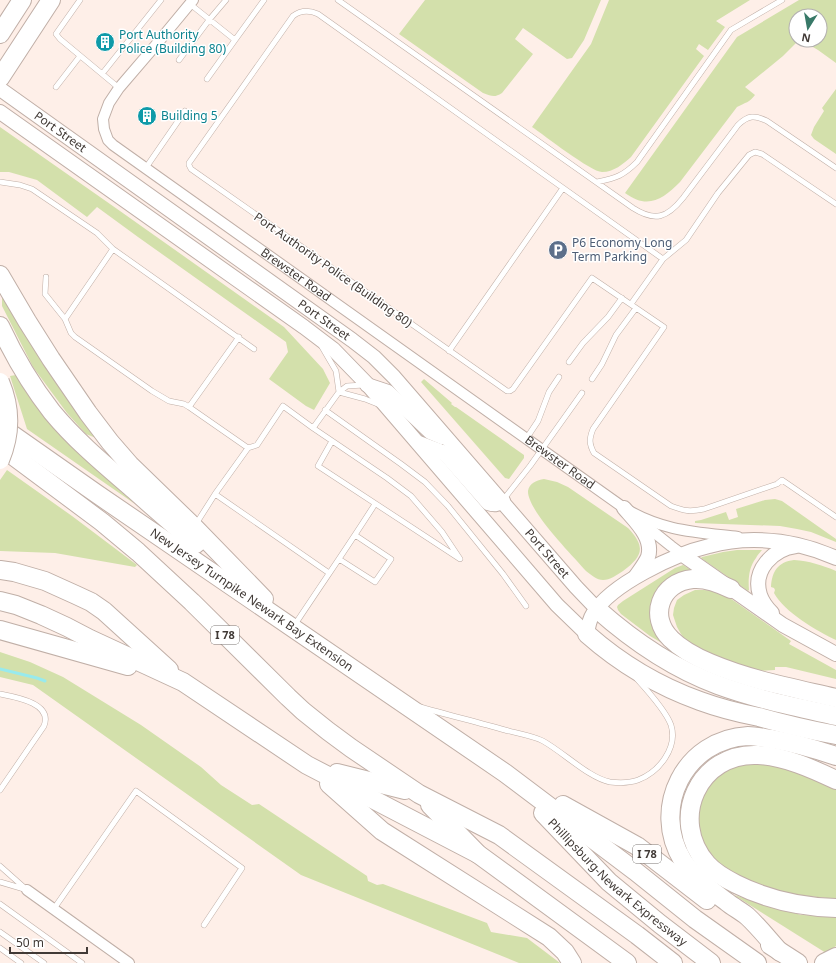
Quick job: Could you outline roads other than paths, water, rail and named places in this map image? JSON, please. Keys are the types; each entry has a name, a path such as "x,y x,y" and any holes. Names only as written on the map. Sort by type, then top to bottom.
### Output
{"highway":[{"path":"0,34 22,0"},
{"path":"0,78 51,0"},
{"path":"0,275 44,348 99,428 124,458 293,628"},
{"path":"0,326 26,376 46,404 68,430 100,461 293,628"},
{"path":"0,382 6,399 9,424 7,440 0,460"},
{"name":"New Jersey Turnpike Newark Bay Extension","path":"0,426 505,773"},
{"name":"New Jersey Turnpike Newark Bay Extension","path":"0,446 102,522 138,552 192,602 303,711 328,732 419,794"},
{"path":"0,570 45,580 91,602 104,611 182,682"},
{"path":"731,589 711,581 699,579 685,580 673,585 664,596 660,606 661,624 667,635 687,652 724,669 756,680 836,698"},
{"path":"0,601 16,605 41,615 182,682 307,765 478,854"},
{"path":"597,609 639,643 689,672 717,685 745,694 836,716"},
{"path":"0,630 182,682"},
{"path":"587,634 622,662 636,671 660,684 700,701 729,710 836,736"},
{"path":"780,952 746,916 712,891 695,876 684,862 676,847 671,825 672,803 675,788 682,774 692,761 711,747 731,739 748,736 764,738 805,746 836,756"},
{"path":"764,738 800,749 836,765"},
{"path":"836,780 806,767 774,757 758,755 736,757 729,759 715,767 701,782 691,803 689,820 691,836 698,852 713,870 727,879 754,892 783,902 813,907 836,908"},
{"path":"307,765 419,794"},
{"path":"307,765 382,831 549,937 565,952 572,963"},
{"path":"505,773 635,871 695,919 756,963"},
{"name":"Phillipsburg-Newark Expressway","path":"505,773 637,846 722,912 798,963"},
{"name":"Phillipsburg-Newark Expressway","path":"505,773 609,882 654,920 711,963"},
{"name":"I 78","path":"419,794 478,854 627,963"},
{"name":"Phillipsburg-Newark Expressway","path":"419,794 499,835 637,935 673,963"},
{"path":"824,963 836,957"}],"main road":[{"name":"Port Street","path":"6,93 363,348 385,367 503,501 576,587 597,609"},
{"name":"Port Street","path":"5,115 316,336 333,350 367,384 557,605 587,634"},
{"path":"367,384 388,392 430,432 450,440"},
{"path":"416,441 444,454 488,503 495,505 503,501"},
{"path":"624,508 642,531 648,545 648,557 641,570 634,578"},
{"name":"Brewster Road","path":"587,634 593,615 613,593 634,578 656,567 683,555 709,546 738,541 763,540 810,547 836,558"},
{"path":"783,624 766,606 760,596 759,578 763,567 772,556 784,549 800,545"},
{"name":"Brewster Road","path":"683,555 783,624 836,654"}],"street":[{"name":"Brewster Road","path":"191,2 119,88 109,103 104,113 103,123 108,140 113,145 624,508 649,521 674,529 763,540"},
{"name":"Brewster Road","path":"624,508 683,555"},
{"path":"27,890 129,963"}],"lane":[{"path":"80,0 56,34 119,88"},
{"path":"102,74 161,0"},
{"path":"179,60 226,0"},
{"path":"207,79 264,0"},
{"path":"338,0 638,211 649,216 662,216 679,203 738,125 745,119 753,116 762,118 772,124 836,168"},
{"path":"597,182 613,179 623,174 637,162 731,30 782,0"},
{"path":"191,2 209,20 235,40"},
{"name":"Port Authority Police (Building 80)","path":"622,298 592,278 511,390 505,391 191,169 189,163 293,16 301,11 310,11 318,14 663,258"},
{"path":"56,87 80,56"},
{"path":"145,169 184,111"},
{"path":"631,304 663,258 686,240 718,193 748,155 755,152 762,154 836,204"},
{"path":"0,182 20,185 32,189 97,233 113,249 254,349"},
{"path":"449,351 563,188"},
{"path":"65,319 113,249"},
{"path":"46,277 45,294 65,319 71,333 75,338 152,391 169,401 184,404 248,448"},
{"path":"569,362 583,343 608,318 622,298 664,327 593,429 590,436 590,441 594,453 671,506 683,510 694,511 704,509 777,484 782,480 836,517"},
{"path":"592,379 602,364 616,335 636,308"},
{"path":"316,336 336,371 339,392"},
{"path":"189,407 239,337"},
{"path":"526,439 538,421 549,392 559,377"},
{"path":"313,428 339,392 347,386 367,384"},
{"path":"339,392 365,399 387,408"},
{"path":"503,501 542,450 582,393"},
{"path":"194,527 215,494 248,448 257,445 283,406 411,496 442,532 460,560 318,466 332,441"},
{"path":"325,410 425,482 448,506 503,574 526,606"},
{"path":"215,494 329,573"},
{"path":"293,628 375,504"},
{"path":"339,559 375,582 391,559 355,535"},
{"path":"400,701 542,740 601,779 610,782 630,782 646,776 661,763 668,754 671,746 672,729 659,705 622,662"},
{"path":"0,694 27,700 40,708 44,713 45,719 44,726 0,790"},
{"path":"53,910 136,791 242,868 204,924"},
{"path":"0,866 27,890"},
{"path":"0,882 27,890"},
{"path":"0,904 82,963"},
{"path":"0,932 44,963"},
{"path":"0,948 21,963"}],"waterway":[{"path":"0,669 45,681"}],"place":[{"name":"Port Authority Police (Building 80)","path":"105,42"},
{"name":"Building 5","path":"147,116"},
{"name":"P6 Economy Long Term Parking","path":"558,250"}]}
